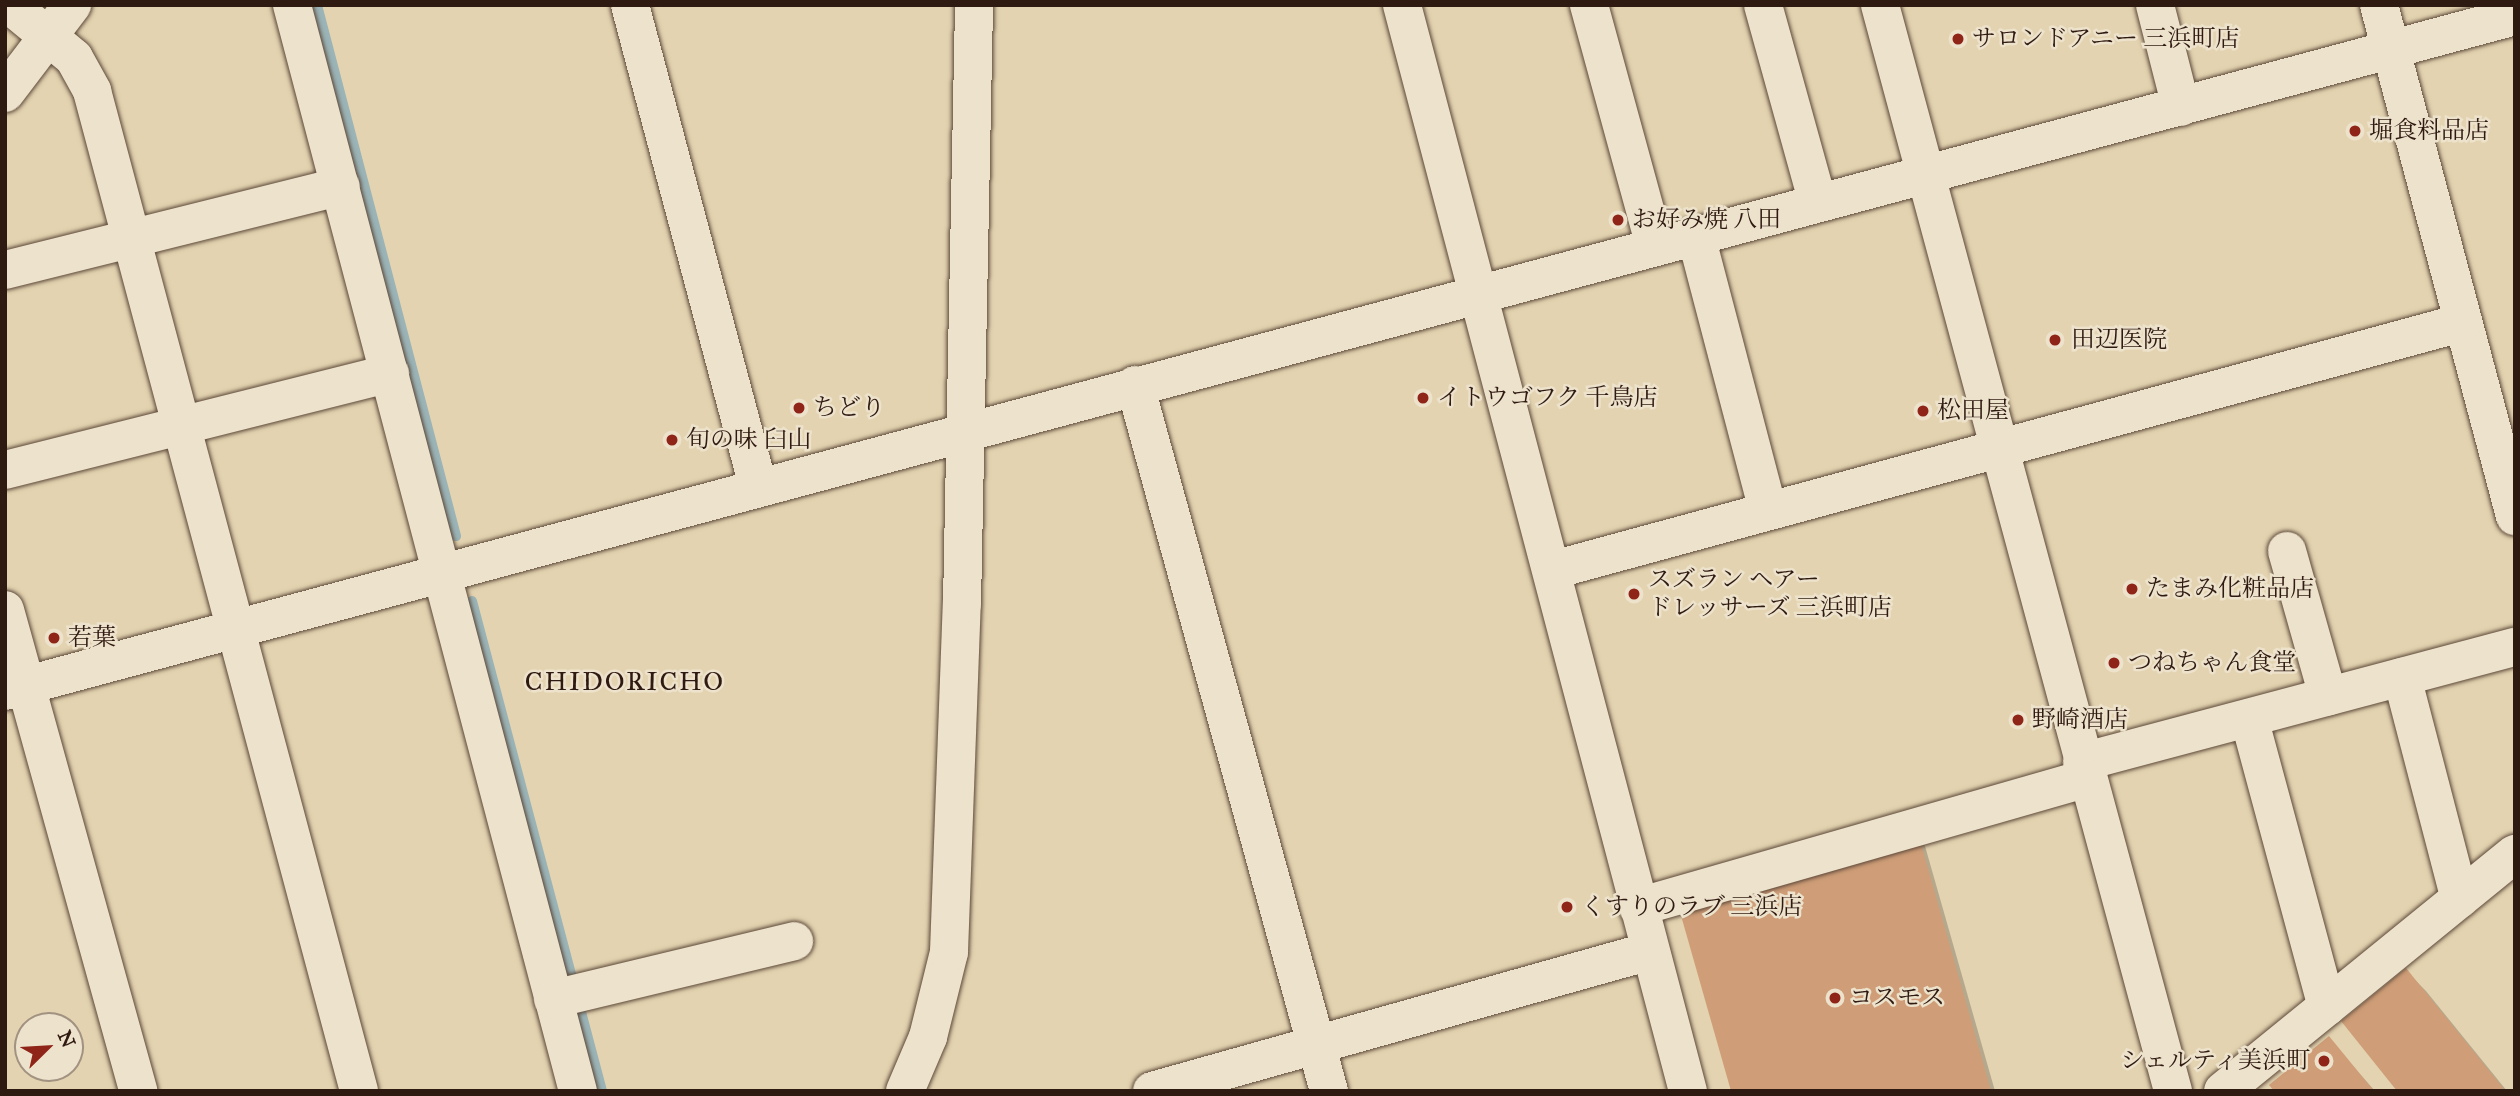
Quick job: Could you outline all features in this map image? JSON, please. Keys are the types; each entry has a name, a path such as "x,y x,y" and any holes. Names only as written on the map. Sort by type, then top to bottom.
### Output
{"street":[{"path":"10,5 74,58 92,91 359,1091"},
{"path":"5,93 72,5"},
{"path":"292,5 440,572 569,995 578,1091"},
{"path":"630,5 758,485"},
{"path":"905,1091 928,1037 949,952 965,429 974,5"},
{"path":"1402,5 1553,570 1638,907 1688,1091"},
{"path":"1589,5 1655,247"},
{"path":"1763,5 1818,203"},
{"path":"1880,5 2084,770 2173,1091"},
{"path":"2155,5 2181,107"},
{"path":"2379,5 2461,323 2515,516"},
{"path":"16,688 965,429 1479,295 2515,16"},
{"path":"5,271 341,186"},
{"path":"1696,236 1768,510"},
{"path":"1553,570 2461,323"},
{"path":"5,470 390,373"},
{"path":"1135,385 1329,1091"},
{"path":"2287,551 2328,696"},
{"path":"5,610 16,688 138,1091"},
{"path":"1638,907 2249,718 2515,647"},
{"path":"2402,677 2460,899"},
{"path":"2249,718 2327,1007"},
{"path":"2223,1091 2515,854"},
{"path":"569,995 794,941"},
{"path":"1152,1091 1650,951"}],"building":[{"name":"コスモス","path":"1919,837 1991,1091 1731,1091 1678,905"},
{"path":"2406,968 2503,1088 2500,1091 2397,1091 2341,1021"},
{"name":"シェルティ美浜町","path":"2329,1036 2374,1091 2274,1091 2269,1085"}],"waterway":[{"path":"317,5 456,536"},
{"path":"472,601 602,1091"}],"place":[{"name":"サロンドアニー 三浜町店","path":"1958,39"},
{"name":"堀食料品店","path":"2355,131"},
{"name":"お好み焼 八田","path":"1618,220"},
{"name":"田辺医院","path":"2055,340"},
{"name":"イトウゴフク 千鳥店","path":"1423,398"},
{"name":"ちどり","path":"799,408"},
{"name":"松田屋","path":"1923,411"},
{"name":"旬の味 臼山","path":"672,440"},
{"name":"たまみ化粧品店","path":"2132,589"},
{"name":"スズラン ヘアー ドレッサーズ 三浜町店","path":"1634,594"},
{"name":"若葉","path":"54,638"},
{"name":"つねちゃん食堂","path":"2114,663"},
{"name":"野崎酒店","path":"2018,720"},
{"name":"くすりのラブ 三浜店","path":"1567,907"},
{"name":"コスモス","path":"1835,998"},
{"name":"シェルティ美浜町","path":"2324,1061"}],"district":[{"name":"CHIDORICHO","path":"625,682"}]}
